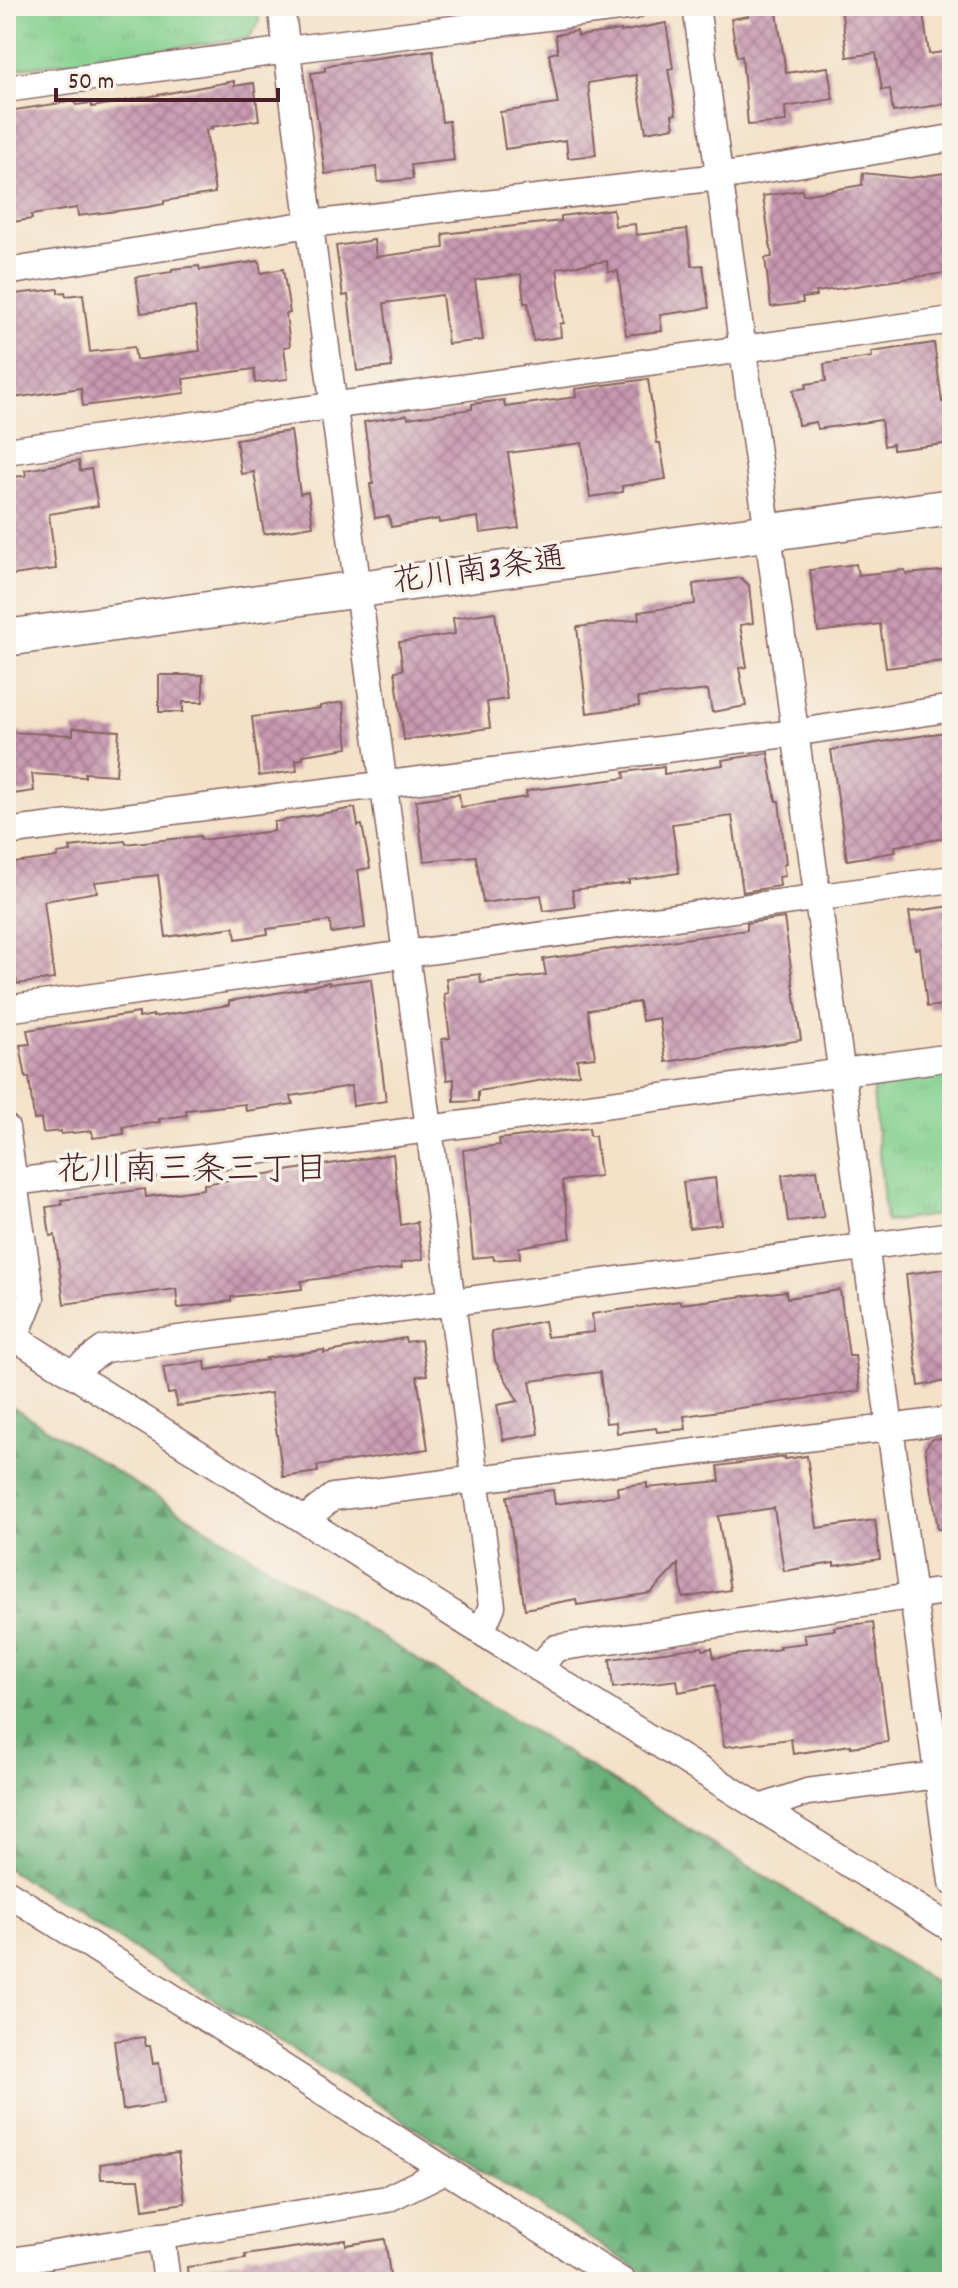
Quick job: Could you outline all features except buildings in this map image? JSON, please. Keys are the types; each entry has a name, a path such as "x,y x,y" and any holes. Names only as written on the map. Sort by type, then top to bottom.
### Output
{"street":[{"path":"281,6 492,1606 481,1632"},
{"path":"6,89 634,6"},
{"path":"696,6 913,1596 945,1774 952,1882"},
{"path":"6,272 310,224 719,177 952,138"},
{"path":"6,451 952,320"},
{"name":"花川南3条通","path":"6,638 952,507"},
{"path":"6,832 794,733 952,708"},
{"path":"6,1009 952,879"},
{"path":"10,1183 952,1057"},
{"path":"6,1128 10,1183 31,1298 10,1335 760,1808 951,1921"},
{"path":"71,1373 104,1349 952,1235"},
{"path":"304,1520 333,1497 952,1420"},
{"path":"538,1668 556,1648 952,1590"},
{"path":"760,1808 807,1792 945,1774"},
{"path":"6,1892 446,2170 592,2272 623,2282"},
{"path":"6,2262 387,2199 446,2170"},
{"path":"161,2236 167,2282"}],"green space":[{"path":"6,6 257,6 259,23 249,38 6,70"},
{"path":"952,1073 952,1213 886,1222 872,1083"},
{"path":"6,1403 952,1993 952,2282 659,2282 6,1868"}],"district":[{"name":"花川南三条三丁目","path":"192,1172"}]}
